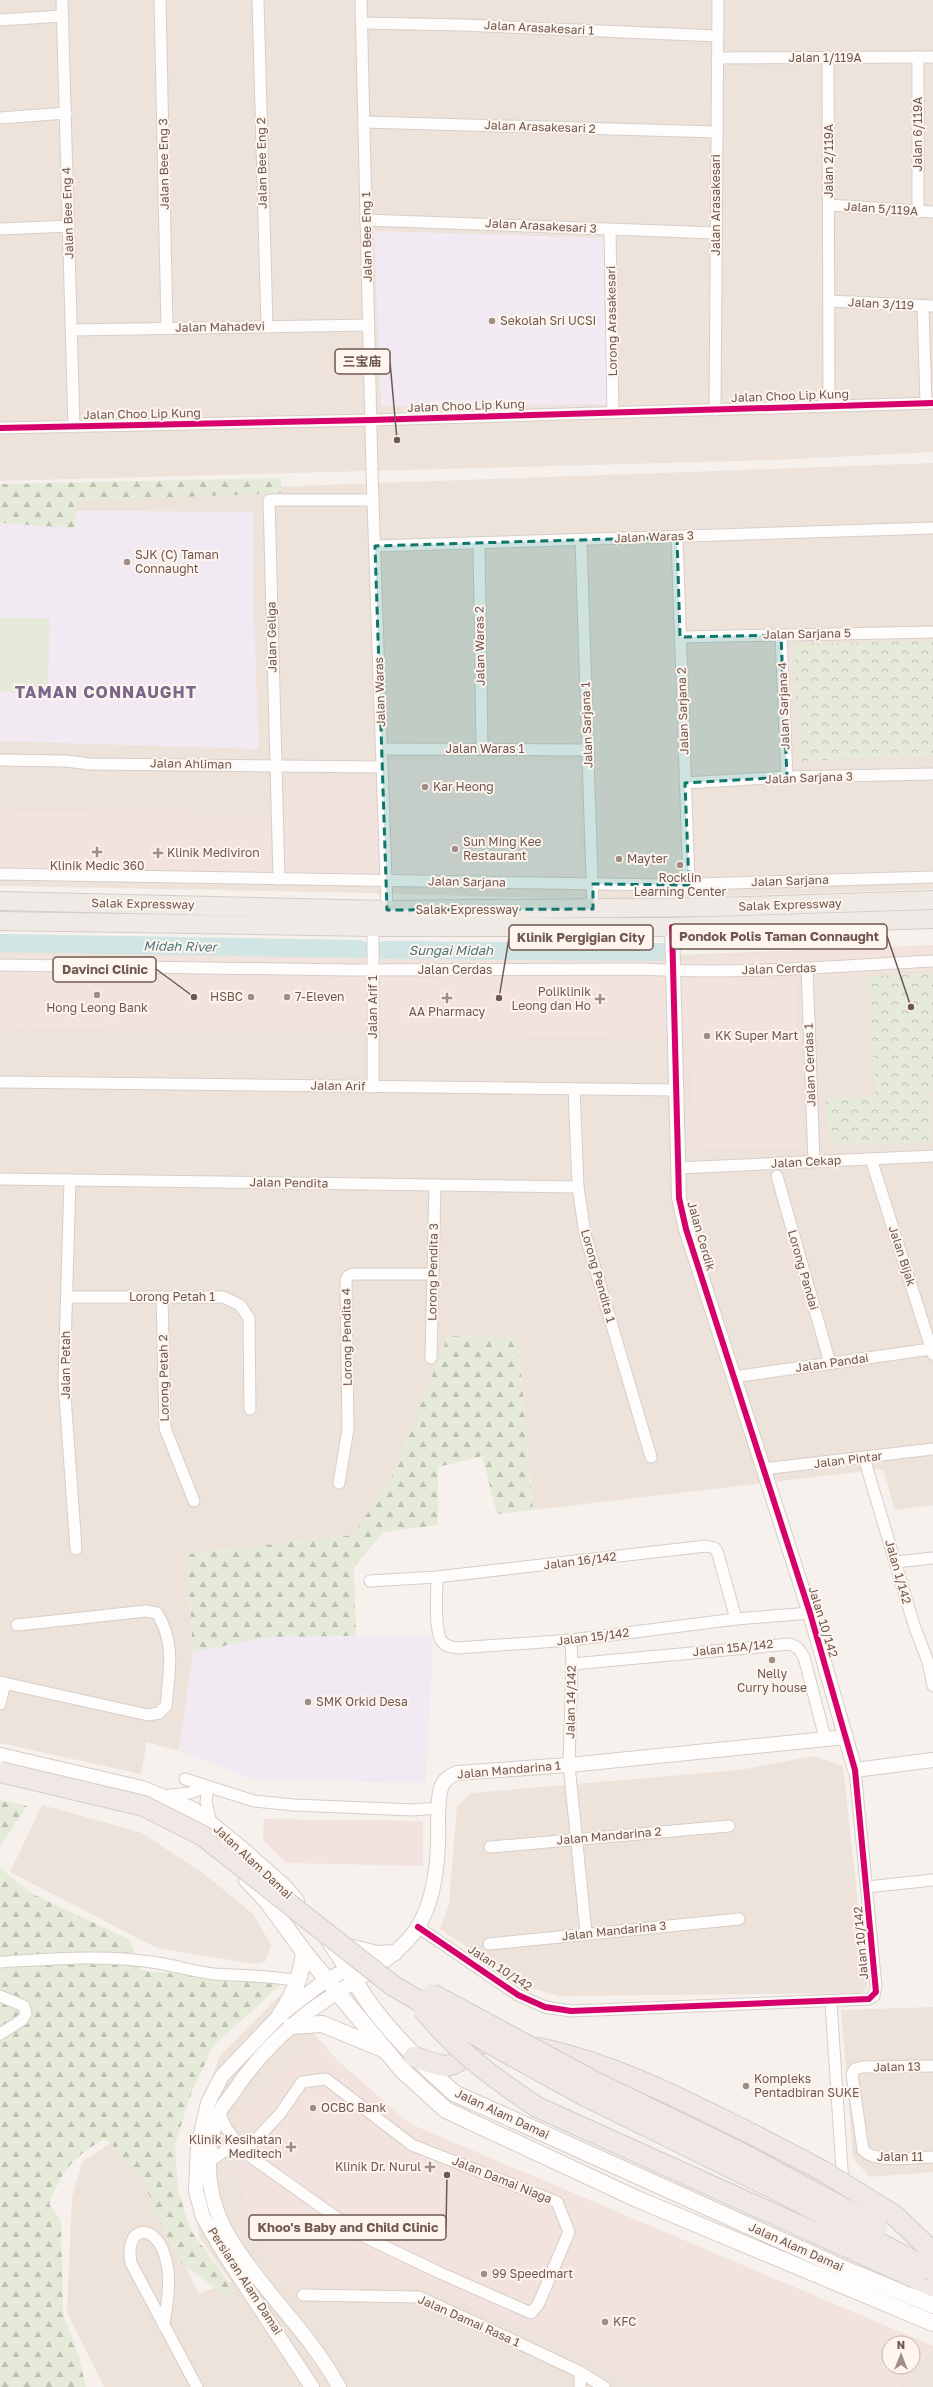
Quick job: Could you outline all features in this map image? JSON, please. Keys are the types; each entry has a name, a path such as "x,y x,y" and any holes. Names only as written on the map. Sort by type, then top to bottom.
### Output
{"highway":[{"name":"Salak Expressway","path":"0,901 387,910 593,909 933,900"},
{"name":"Salak Expressway","path":"0,921 373,928 672,927 933,919"},
{"path":"1,1763 68,1788 144,1806 204,1836 398,1989 489,2043 587,2097 774,2189 933,2271"},
{"path":"1,1763 146,1802 204,1832 397,1976 597,2083 739,2152 933,2257"},
{"path":"397,1976 441,2032 489,2075 537,2107 933,2286"},
{"path":"414,2057 445,2067 458,2063 476,2044 497,2041 558,2052 646,2081 823,2171 894,2215 933,2252"}],"main road":[{"name":"Jalan Alam Damai","path":"1,1763 142,1789 193,1810 211,1823 284,1888 330,1942 374,2010 414,2057 454,2093 849,2271 933,2305"},
{"name":"Jalan Alam Damai","path":"68,1788 120,1802 180,1828 217,1853 267,1901 331,1986 402,2070 446,2110 638,2198 933,2323"},
{"path":"330,1942 377,1954 394,1953"},
{"path":"304,1952 298,1981 286,2021 303,2024 322,2024 386,2051"},
{"path":"374,2010 373,1991 379,1965"}],"street":[{"name":"Jalan Bee Eng 4","path":"62,0 74,427"},
{"name":"Jalan Bee Eng 3","path":"160,0 167,328"},
{"name":"Jalan Bee Eng 2","path":"258,0 267,327"},
{"name":"Jalan Bee Eng 1","path":"360,0 372,474"},
{"name":"Jalan Arasakesari","path":"715,410 718,0"},
{"path":"0,20 63,16"},
{"name":"Jalan Arasakesari 1","path":"361,22 717,36"},
{"name":"Jalan 6/119A","path":"918,57 918,211"},
{"name":"Jalan 1/119A","path":"717,58 933,57"},
{"name":"Jalan 2/119A","path":"828,58 829,406"},
{"path":"0,118 66,114"},
{"name":"Jalan Arasakesari 2","path":"364,122 717,132"},
{"name":"Jalan 5/119A","path":"829,206 933,212"},
{"name":"Jalan Arasakesari 3","path":"366,220 716,233"},
{"path":"0,229 69,226"},
{"name":"Lorong Arasakesari","path":"610,230 613,413"},
{"name":"Jalan 3/119","path":"829,301 928,306"},
{"path":"928,306 929,403"},
{"name":"Jalan Mahadevi","path":"72,330 369,325"},
{"name":"Jalan Choo Lip Kung","path":"0,428 371,420 929,403"},
{"name":"Jalan Waras","path":"372,474 387,910"},
{"name":"Jalan Geliga","path":"279,879 269,500 373,500"},
{"name":"Jalan Waras 3","path":"375,546 933,528"},
{"name":"Jalan Sarjana 2","path":"677,537 689,885"},
{"name":"Jalan Sarjana 1","path":"581,540 593,909"},
{"name":"Jalan Waras 2","path":"479,543 482,749"},
{"name":"Jalan Sarjana 5","path":"680,637 933,632"},
{"name":"Jalan Sarjana 4","path":"781,635 787,777"},
{"name":"Jalan Waras 1","path":"381,749 588,750"},
{"name":"Jalan Ahliman","path":"0,760 90,764 382,767"},
{"name":"Jalan Sarjana 3","path":"685,783 787,777 933,774"},
{"name":"Jalan Sarjana","path":"0,874 689,885 933,877"},
{"name":"Jalan Cerdik","path":"672,927 679,1198 686,1229 763,1469"},
{"name":"Jalan Arif 1","path":"373,928 373,1087"},
{"name":"Jalan Cerdas","path":"0,965 373,970 642,969 673,971 807,968 933,961"},
{"name":"Jalan Cerdas 1","path":"807,968 814,1162"},
{"name":"Jalan Arif","path":"0,1082 676,1090"},
{"name":"Lorong Pendita 1","path":"574,1089 578,1187 584,1234 651,1457"},
{"name":"Jalan Cekap","path":"678,1168 933,1156"},
{"name":"Jalan Bijak","path":"871,1159 932,1351"},
{"name":"Lorong Pandai","path":"777,1176 830,1363"},
{"name":"Jalan Pendita","path":"0,1179 578,1187"},
{"name":"Jalan Petah","path":"70,1180 64,1382 76,1549"},
{"name":"Lorong Pendita 3","path":"432,1358 435,1185"},
{"name":"Lorong Pendita 4","path":"339,1483 348,1429 346,1281 348,1276 353,1274 433,1274"},
{"name":"Lorong Petah 1","path":"67,1297 223,1297 246,1310 249,1318 250,1409"},
{"name":"Lorong Petah 2","path":"162,1297 165,1428 194,1502"},
{"name":"Jalan Pandai","path":"733,1377 830,1363 932,1351"},
{"name":"Jalan Pintar","path":"763,1469 933,1449"},
{"name":"Jalan 1/142","path":"864,1458 914,1625 930,1662 933,1686"},
{"name":"Jalan 10/142","path":"418,1927 518,1995 545,2007 571,2011 830,2002 869,1999 876,1992 855,1770 810,1613 763,1469"},
{"name":"Jalan 16/142","path":"370,1581 437,1577 706,1546 715,1548 718,1554 736,1619"},
{"path":"896,1562 933,1558"},
{"name":"Jalan 15/142","path":"437,1577 439,1632 441,1641 447,1646 457,1648 571,1640 736,1619 810,1613"},
{"path":"0,1704 2,1683 148,1716 159,1713 166,1706 171,1648 163,1622 157,1613 146,1610 17,1625"},
{"name":"Jalan 14/142","path":"569,1765 572,1664 571,1640"},
{"name":"Jalan 15A/142","path":"572,1664 790,1644 798,1648 804,1657 825,1738"},
{"name":"Jalan Mandarina 1","path":"352,1974 379,1965 394,1953 418,1927 433,1890 438,1844 438,1808 442,1786 448,1777 458,1773 569,1765 846,1737"},
{"path":"855,1770 933,1760"},
{"name":"Jalan Mandarina 1","path":"569,1765 586,1933"},
{"path":"185,1779 254,1801 283,1804 413,1810 438,1808"},
{"path":"161,1796 188,1793 208,1786"},
{"path":"208,1786 206,1802 211,1823"},
{"name":"Jalan Mandarina 2","path":"490,1848 729,1826"},
{"path":"867,1887 933,1880"},
{"name":"Jalan Mandarina 3","path":"489,1944 586,1933 739,1919"},
{"name":"Jalan Mandarina 1","path":"352,1974 394,1953"},
{"path":"0,1962 110,1958 158,1963 177,1968 214,1974 274,1976 298,1981"},
{"name":"Persiaran Alam Damai","path":"312,2387 225,2255 203,2217 196,2191 198,2146 208,2103 222,2076 286,2021 331,1986 352,1974"},
{"path":"0,1996 24,2006 26,2014 22,2020 0,2034"},
{"path":"830,2002 849,2271 848,2287"},
{"name":"Persiaran Alam Damai","path":"286,2021 219,2112 207,2163 211,2192 230,2240 303,2334 339,2387"},
{"name":"Jalan 13","path":"868,2155 863,2150 852,2080 852,2074 855,2069 862,2067 933,2066"},
{"name":"Jalan Damai Niaga","path":"219,2112 228,2131 244,2152 361,2235 438,2272 531,2313 538,2305 569,2232 557,2202 412,2144 326,2079 302,2082 280,2114 244,2152"},
{"path":"207,2163 226,2150 244,2152"},
{"name":"Jalan 11","path":"868,2155 877,2158 933,2157"},
{"path":"164,2326 169,2285 165,2254 158,2240 151,2233 143,2232 136,2235 130,2242 128,2251 130,2264 197,2387"},
{"name":"Jalan Damai Rasa 1","path":"303,2295 419,2297 580,2372 604,2387"},
{"path":"580,2372 580,2387"}],"highlighted area":[{"path":"677,537 680,637 781,635 787,777 685,783 689,885 593,884 593,909 387,910 375,546"}],"shaded area":[{"path":"0,0 933,0 933,452 775,460 0,481"},
{"name":"Sekolah Sri UCSI","path":"374,231 606,238 607,404 381,406"},
{"name":"TAMAN CONNAUGHT","path":"933,463 933,889 607,900 368,893 0,886 0,502 271,487"},
{"path":"0,510 254,512 254,619 259,749 0,741"},
{"path":"388,760 579,761 582,880 0,875 0,811 286,817 287,777 387,776"},
{"path":"933,945 933,1505 895,1510 883,1469 533,1510 518,1338 448,1336 391,1478 353,1535 187,1554 193,1652 179,1751 147,1742 141,1774 0,1743 0,949 675,955"},
{"path":"933,945 933,969 795,979 803,1148 697,1148 688,1038 0,1027 0,955 666,961"},
{"name":"SMK Orkid Desa","path":"433,1636 426,1783 254,1780 179,1751 193,1652 269,1637"},
{"path":"814,1756 843,1766 867,1987 861,1993 558,1996 523,1985 440,1929 449,1904 457,1806 471,1793 740,1770"},
{"path":"42,1805 140,1832 203,1873 253,1914 271,1945 266,1961 255,1964 157,1948 10,1872"},
{"path":"264,1819 423,1821 423,1866 286,1863 263,1840"},
{"path":"280,1995 338,2061 410,2124 907,2335 881,2335 881,2375 921,2375 921,2341 933,2346 933,2387 104,2387 67,2312 72,2197 82,2162 115,2140 154,2142 164,2221 199,2294 231,2282 200,2238 191,2192 196,2129 219,2057"},
{"path":"933,2007 933,2172 869,2177 853,2157 841,2010"},
{"path":"318,2038 338,2061 410,2124 907,2335 881,2335 881,2375 911,2375 900,2387 646,2385 431,2288 289,2285 250,2222 237,2170 253,2108"},
{"path":"921,2341 933,2346 933,2350 921,2363"}],"green space":[{"path":"281,478 282,493 77,501 75,528 0,523 0,484"},
{"path":"0,617 50,619 48,693 0,692"},
{"path":"933,641 933,755 801,761 793,644"},
{"path":"933,973 933,1092 931,1092 932,1142 835,1145 829,1132 826,1099 876,1096 868,977"},
{"path":"448,1336 518,1338 533,1510 497,1514 482,1456 438,1467 438,1525 384,1532 354,1566 356,1636 269,1637 193,1652 187,1554 353,1535 391,1478"},
{"path":"0,1800 27,1806 0,1847"},
{"path":"0,1868 33,1894 130,1940 140,1970 213,1978 285,1981 214,2045 192,2091 175,2144 178,2190 191,2231 236,2292 229,2298 180,2262 155,2213 144,2180 106,2138 94,2145 70,2165 54,2191 49,2204 61,2221 63,2313 79,2357 86,2387 0,2387"}],"waterway":[{"name":"Midah River","path":"0,943 361,949"},
{"name":"Sungai Midah","path":"383,950 663,952"}],"cycle path":[{"path":"0,428 371,420 933,403"},
{"path":"418,1927 518,1995 545,2007 571,2011 869,1999 876,1992 855,1770 810,1613 686,1229 679,1198 672,927"}],"place":[{"name":"Sekolah Sri UCSI","path":"492,321"},
{"name":"三宝庙","path":"397,440"},
{"name":"SJK (C) Taman Connaught","path":"127,562"},
{"name":"Kar Heong","path":"425,787"},
{"name":"Sun Ming Kee Restaurant","path":"455,849"},
{"name":"Klinik Medic 360","path":"97,852"},
{"name":"Klinik Mediviron","path":"158,853"},
{"name":"Mayter","path":"619,859"},
{"name":"Rocklin Learning Center","path":"680,865"},
{"name":"Hong Leong Bank","path":"97,995"},
{"name":"Davinci Clinic","path":"194,997"},
{"name":"HSBC","path":"251,997"},
{"name":"7-Eleven","path":"287,997"},
{"name":"AA Pharmacy","path":"447,998"},
{"name":"Klinik Pergigian City","path":"499,998"},
{"name":"Poliklinik Leong dan Ho","path":"600,999"},
{"name":"Pondok Polis Taman Connaught","path":"911,1007"},
{"name":"KK Super Mart","path":"707,1036"},
{"name":"Nelly Curry house","path":"772,1660"},
{"name":"SMK Orkid Desa","path":"308,1702"},
{"name":"Kompleks Pentadbiran SUKE","path":"746,2086"},
{"name":"OCBC Bank","path":"313,2108"},
{"name":"Klinik Kesihatan Meditech","path":"291,2147"},
{"name":"Klinik Dr. Nurul","path":"430,2167"},
{"name":"Khoo's Baby and Child Clinic","path":"447,2175"},
{"name":"99 Speedmart","path":"484,2274"},
{"name":"KFC","path":"605,2322"}],"district":[{"name":"TAMAN CONNAUGHT","path":"106,692"}]}
